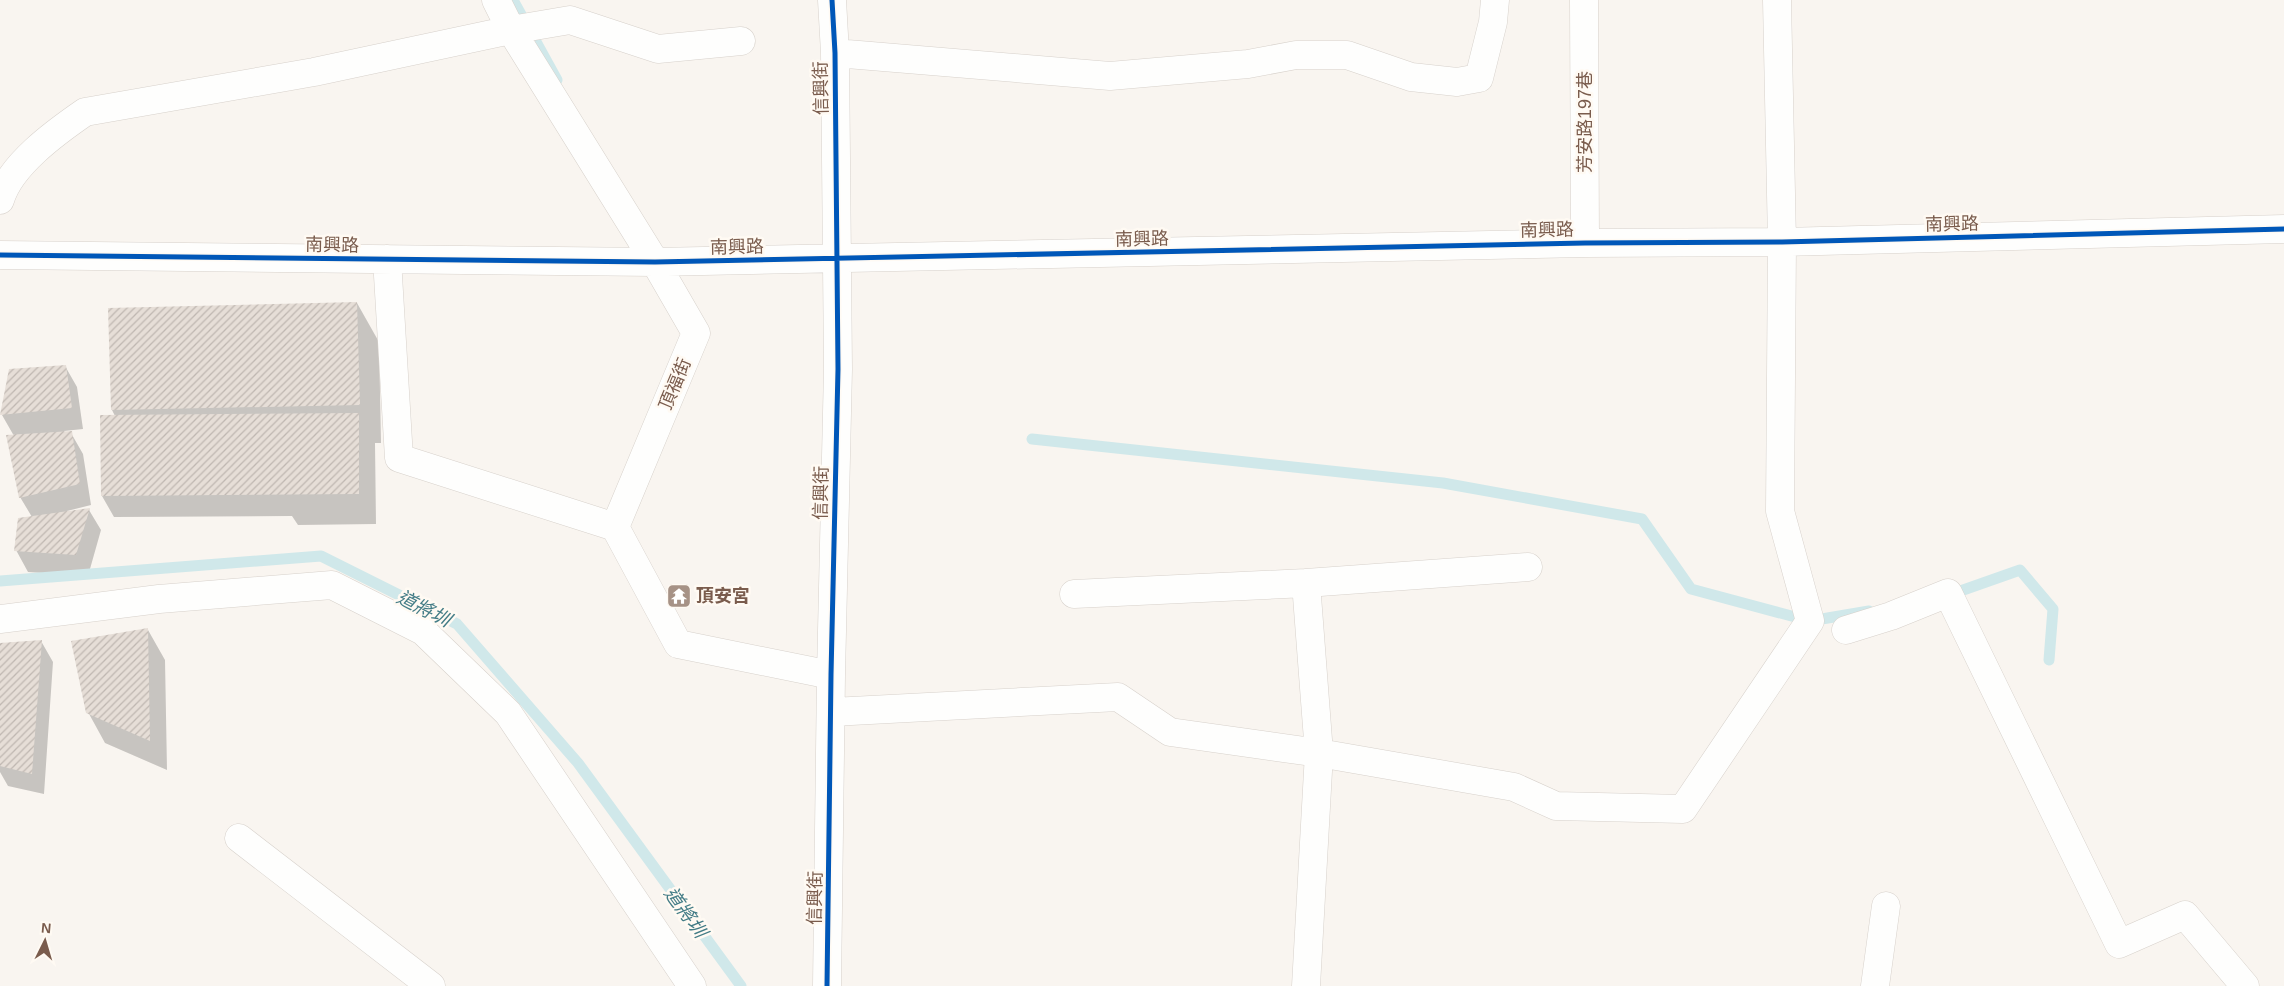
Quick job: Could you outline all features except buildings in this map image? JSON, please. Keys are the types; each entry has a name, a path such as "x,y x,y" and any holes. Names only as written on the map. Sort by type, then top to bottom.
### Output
{"street":[{"name":"頂福街","path":"496,0 511,30 655,262 696,333 615,527"},
{"name":"信興街","path":"828,986 831,675 838,369 835,53 832,0"},
{"path":"835,53 1110,76 1248,64 1296,55 1347,55 1411,77 1457,82 1479,78 1493,22 1495,0"},
{"name":"芳安路197巷","path":"1584,0 1585,243"},
{"path":"832,712 1118,697 1170,732 1319,753 1514,787 1556,806 1683,809 1810,620 1780,511 1782,242 1777,0"},
{"path":"0,200 3,190 30,156 85,112 314,72 511,30 570,20 658,49 741,41"},
{"name":"南興路","path":"0,255 655,262 1585,243 1782,242 2284,229"},
{"path":"387,259 399,458 615,527 678,644 831,675"},
{"path":"1074,594 1306,583 1528,567"},
{"path":"1306,583 1319,753 1306,986"},
{"path":"0,619 159,599 332,585 423,631 508,713 692,986"},
{"path":"1846,630 1891,616 1948,593 2119,944 2185,915 2245,986"},
{"path":"239,838 431,986"},
{"path":"1875,986 1886,906"}],"waterway":[{"path":"513,0 557,80"},
{"path":"1032,439 1443,483 1642,519 1691,589 1810,621 1869,611"},
{"name":"道將圳","path":"0,581 321,556 457,624 578,763 741,986"},
{"path":"1949,595 2020,570 2053,609 2049,660"}],"cycle path":[{"path":"827,986 831,675 838,369 835,53 832,0"},
{"path":"0,255 655,262 1585,243 1782,242 2284,229"}],"place":[{"name":"頂安宮","path":"679,596"}]}
